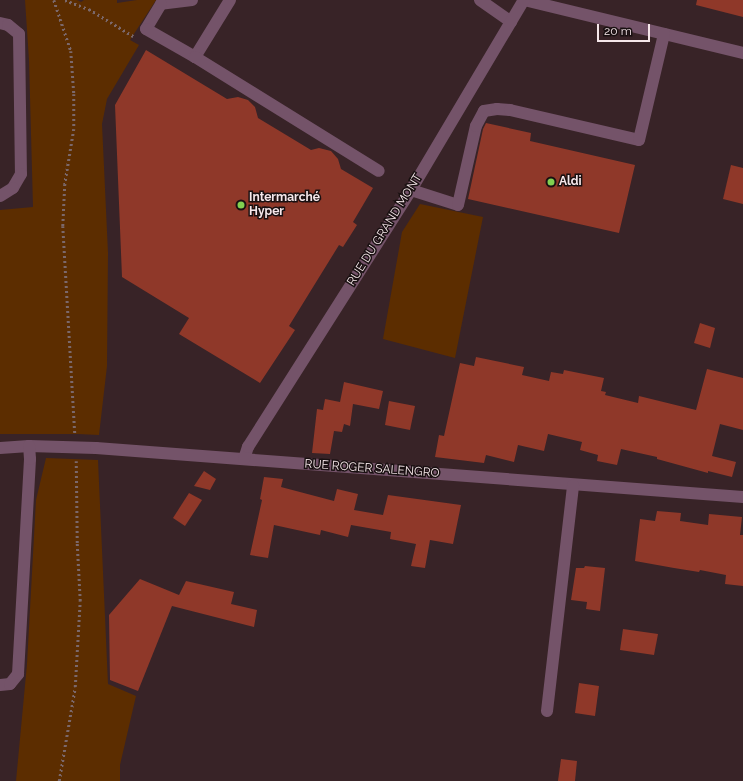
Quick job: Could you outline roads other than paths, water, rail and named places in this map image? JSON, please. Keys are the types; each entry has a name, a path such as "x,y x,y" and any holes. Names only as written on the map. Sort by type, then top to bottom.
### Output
{"street":[{"path":"192,0 161,4 146,29 195,57 379,171"},
{"path":"195,57 230,0"},
{"path":"480,0 511,22"},
{"path":"524,0 743,53"},
{"name":"RUE DU GRAND MONT","path":"244,459 248,447 411,190 524,0"},
{"path":"0,23 8,25 19,34 21,174 13,188 0,196"},
{"path":"411,190 458,205 476,126 484,111 497,109 510,110 639,140 664,34"},
{"path":"0,685 10,684 18,674 30,459 29,446"},
{"name":"RUE ROGER SALENGRO","path":"0,448 29,446 96,448 743,497"},
{"path":"547,711 573,484"}],"place":[{"name":"Aldi","path":"551,182"},
{"name":"Intermarché Hyper","path":"241,205"}]}
